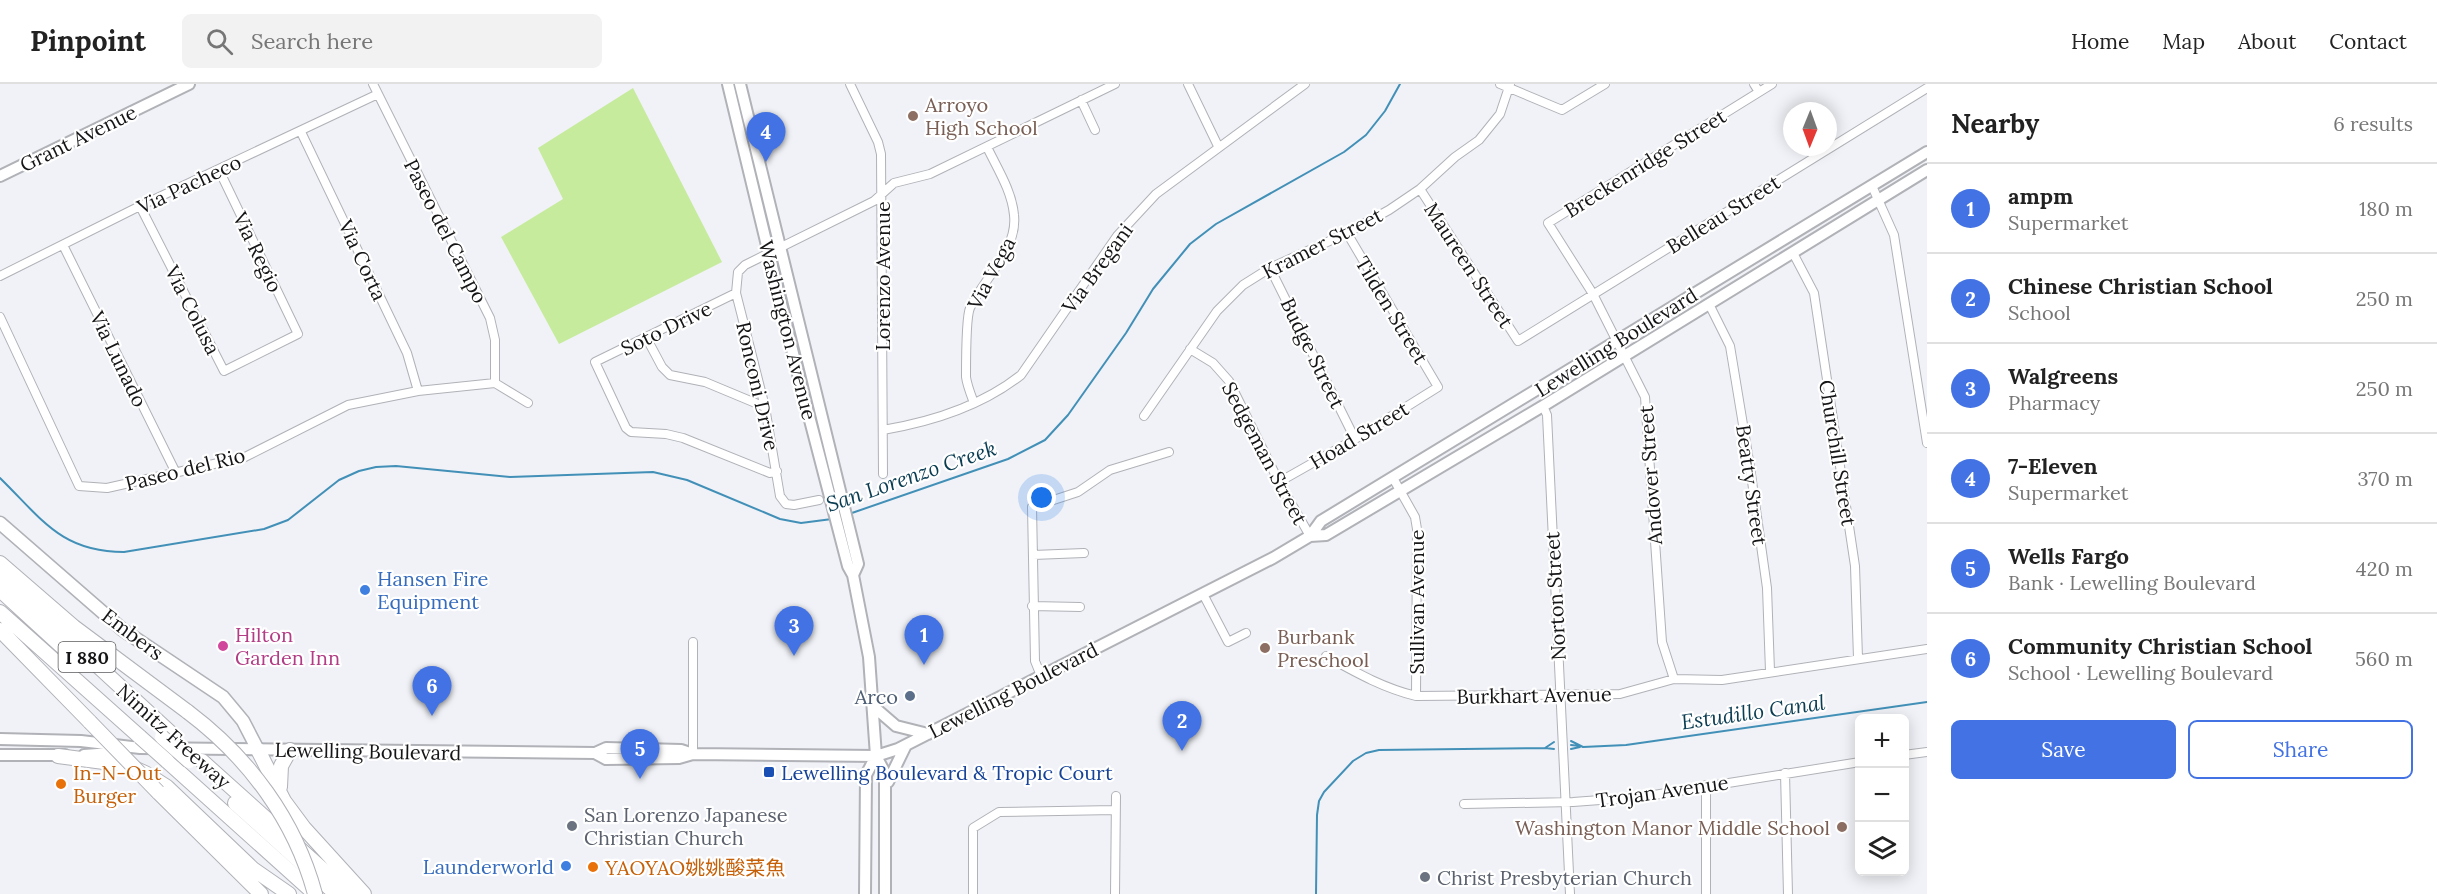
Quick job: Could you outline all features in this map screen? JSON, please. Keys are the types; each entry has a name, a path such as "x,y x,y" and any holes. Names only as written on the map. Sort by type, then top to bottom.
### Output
{"highway":[{"path":"0,563 84,635 188,712 230,748 269,794 294,838 315,894"},
{"name":"Nimitz Freeway","path":"0,576 169,737 350,894"},
{"name":"I 880","path":"0,590 169,737"},
{"name":"Nimitz Freeway","path":"0,612 140,743 167,761 315,894"},
{"path":"0,630 261,894"},
{"path":"258,750 284,801 304,828 364,894"},
{"path":"281,792 279,778 281,766 290,750"},
{"path":"58,756 127,765 146,773 167,787 253,868 289,894"},
{"name":"I 880","path":"196,761 336,894"}],"main road":[{"name":"Grant Avenue","path":"0,176 189,84"},
{"name":"Washington Avenue","path":"728,84 801,385 838,505"},
{"name":"Washington Avenue","path":"740,84 781,247 844,530 858,564 853,575 869,657 876,756 885,773 885,894"},
{"name":"Lewelling Boulevard","path":"0,739 140,743 258,750 595,753 606,748 681,750 693,754 876,756 906,745 1273,558 1310,536 1319,522 1927,152"},
{"name":"Lewelling Boulevard","path":"1310,536 1326,535 1543,406 1927,170"},
{"path":"1543,406 1544,386"},
{"name":"Embers","path":"0,523 123,630 223,697 243,721 258,750"},
{"path":"874,707 896,726 928,734"},
{"name":"Lewelling Boulevard","path":"0,755 58,756 117,753 140,743"},
{"path":"885,788 906,745"},
{"name":"Washington Avenue","path":"865,894 866,775 876,756"}],"street":[{"name":"Paseo del Campo","path":"373,84 490,318 495,340 495,383"},
{"name":"Lorenzo Avenue","path":"850,84 878,142 881,154 883,474"},
{"path":"736,293 739,271 745,265 874,201 894,183 930,174 1115,84"},
{"path":"1188,84 1218,146"},
{"name":"Via Bregani","path":"883,430 906,426 974,403 1000,391 1021,375 1117,236 1156,194 1305,84"},
{"path":"1506,85 1562,110 1605,84"},
{"path":"1754,84 1759,92"},
{"name":"Breckenridge Street","path":"1548,223 1772,84"},
{"name":"Kramer Street","path":"1144,416 1217,311 1243,285 1270,268 1347,233 1389,210 1420,189 1455,157 1479,140 1500,114 1506,85"},
{"name":"Belleau Street","path":"1518,341 1927,88"},
{"name":"Via Pacheco","path":"0,276 140,206 378,94"},
{"path":"1081,100 1095,130"},
{"name":"Via Corta","path":"301,132 407,354 418,391"},
{"name":"Via Vega","path":"974,403 966,378 969,310 994,267 1005,253 1013,235 1015,217 1012,198 987,147"},
{"name":"Via Regio","path":"219,170 298,334"},
{"path":"1872,186 1894,235 1927,443"},
{"name":"Maureen Street","path":"1420,189 1518,341"},
{"name":"Via Colusa","path":"140,206 224,371 298,334"},
{"name":"Andover Street","path":"1548,223 1593,294 1645,396 1662,642 1674,679"},
{"name":"Tilden Street","path":"1347,233 1438,387"},
{"name":"Via Lunado","path":"63,244 176,473"},
{"name":"Churchill Street","path":"1793,253 1814,293 1855,566 1858,658"},
{"name":"Budge Street","path":"1270,268 1355,439"},
{"name":"Soto Drive","path":"736,293 595,362 626,428 631,432 666,434 683,438 770,473 777,471"},
{"name":"Ronconi Drive","path":"736,293 765,406 777,471 777,485 786,504 794,506 819,500"},
{"name":"Beatty Street","path":"1708,304 1730,346 1749,456 1767,588 1770,671"},
{"name":"Paseo del Rio","path":"0,317 79,486 107,488 245,457 348,405 418,391 495,383"},
{"path":"646,336 662,367 670,375 705,381 765,406"},
{"name":"Sedgeman Street","path":"1190,349 1213,363 1229,381 1279,482 1310,536"},
{"path":"495,383 528,403"},
{"name":"Hoad Street","path":"1279,482 1355,439 1438,387"},
{"name":"Norton Street","path":"1543,406 1547,415 1570,894"},
{"path":"1041,676 1035,661 1032,606 1032,507 1078,492 1110,470 1169,452"},
{"name":"Sullivan Avenue","path":"1393,478 1415,518 1417,529 1416,696"},
{"path":"1033,555 1084,553"},
{"path":"1203,594 1228,642 1246,633"},
{"path":"1032,606 1080,607"},
{"path":"693,642 693,754"},
{"name":"Burkhart Avenue","path":"1326,656 1395,691 1416,696 1560,695 1620,694 1674,679 1722,680 1927,649"},
{"path":"1909,754 1927,752"},
{"name":"Trojan Avenue","path":"1464,804 1566,802 1641,797 1855,763"},
{"path":"1785,773 1788,894"},
{"path":"1706,785 1706,894"},
{"path":"1115,894 1116,796"},
{"path":"973,894 973,828 999,812 1115,810"}],"green space":[{"path":"633,88 722,262 559,344 501,237 563,199 538,148"}],"waterway":[{"name":"San Lorenzo Creek","path":"849,514 1008,459 1045,440 1068,415 1126,333 1153,289 1190,244 1216,224 1344,152 1366,135 1385,111 1400,84"},
{"name":"San Lorenzo Creek","path":"0,478 54,530 68,539 102,551 124,552 264,529 288,520 339,480 359,471 396,466 510,477 653,472 687,480 780,519 801,523 832,519"},
{"name":"Estudillo Canal","path":"1571,741 1583,747 1626,745 1927,702"},
{"name":"Estudillo Canal","path":"1316,894 1319,801 1324,792 1353,761 1366,753 1379,750 1545,748 1554,742"},
{"name":"Estudillo Canal","path":"1571,745 1580,746"},
{"name":"Estudillo Canal","path":"1571,749 1580,747"},
{"name":"Estudillo Canal","path":"1545,748 1554,749"}],"place":[{"name":"Arroyo High School","path":"913,116"},
{"name":"7-Eleven","path":"766,162"},
{"name":"Hansen Fire Equipment","path":"365,590"},
{"name":"Hilton Garden Inn","path":"223,646"},
{"name":"Burbank Preschool","path":"1265,648"},
{"name":"Walgreens","path":"794,656"},
{"name":"ampm","path":"924,665"},
{"name":"Arco","path":"910,696"},
{"name":"Community Christian School","path":"432,716"},
{"name":"Chinese Christian School","path":"1182,751"},
{"name":"Lewelling Boulevard & Tropic Court","path":"769,772"},
{"name":"Wells Fargo","path":"640,779"},
{"name":"In-N-Out Burger","path":"61,784"},
{"name":"San Lorenzo Japanese Christian Church","path":"572,826"},
{"name":"Washington Manor Middle School","path":"1842,827"},
{"name":"Launderworld","path":"566,866"},
{"name":"YAOYAO姚姚酸菜魚","path":"593,867"},
{"name":"Christ Presbyterian Church","path":"1425,877"}]}
